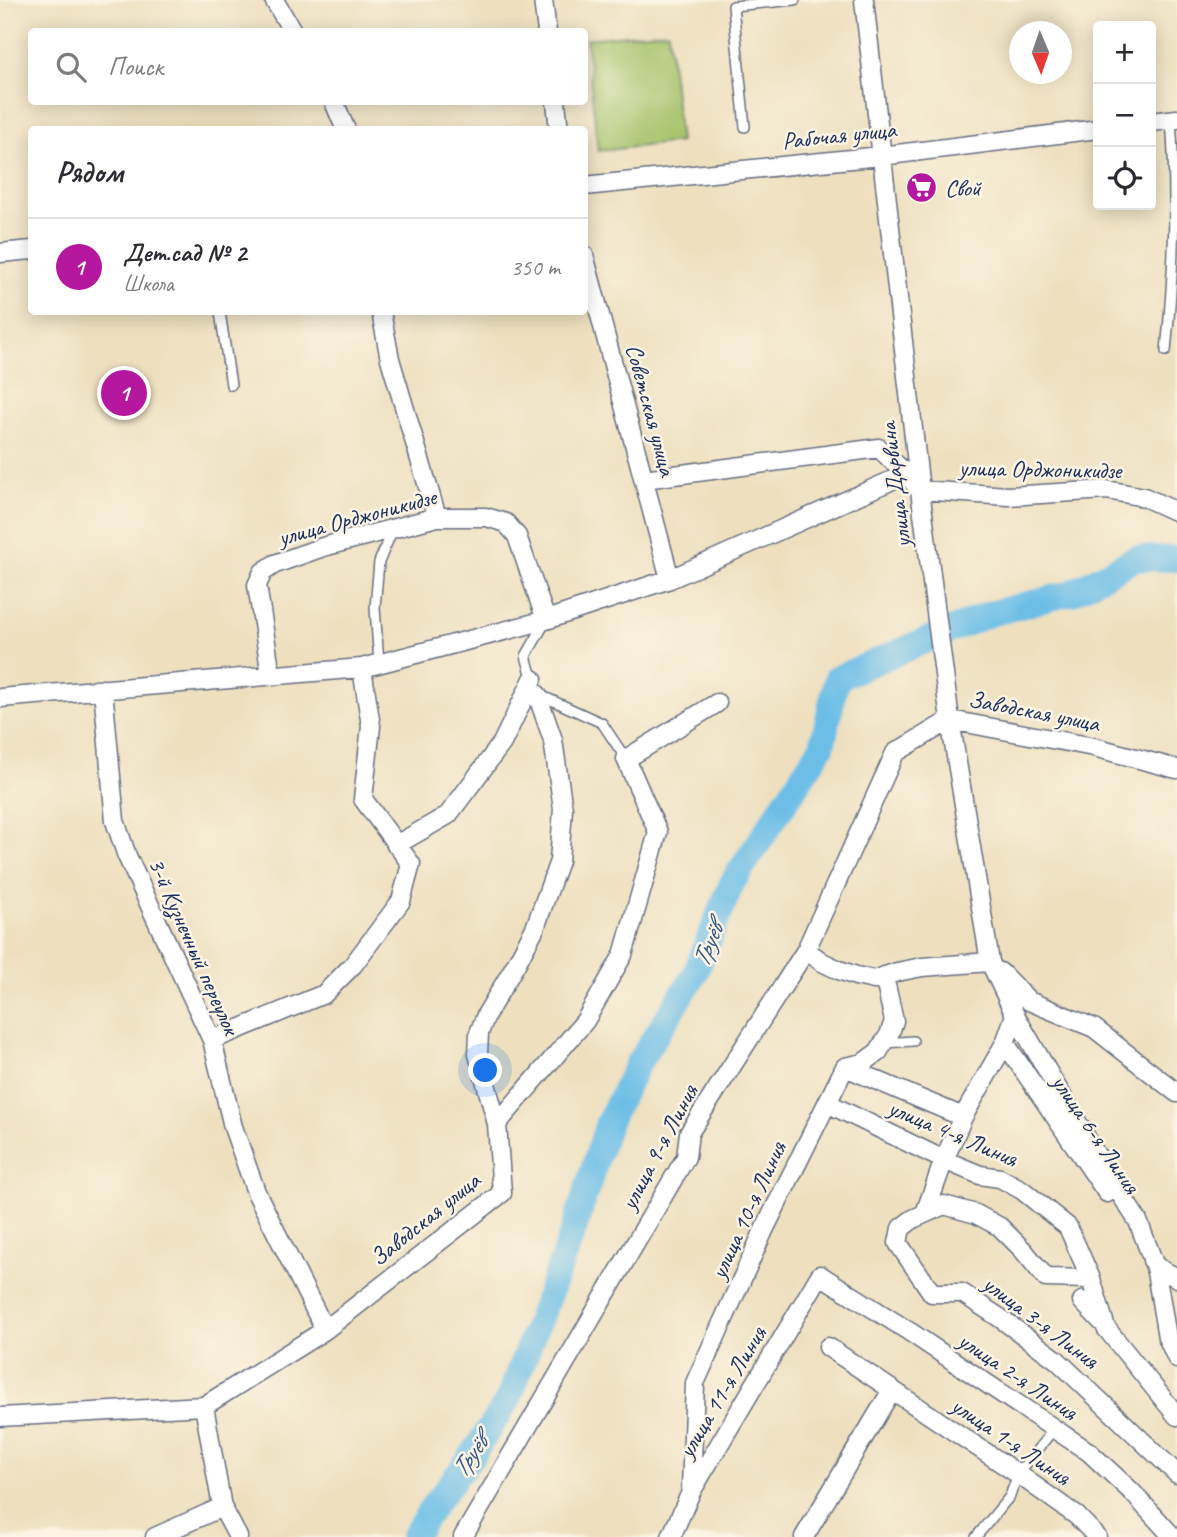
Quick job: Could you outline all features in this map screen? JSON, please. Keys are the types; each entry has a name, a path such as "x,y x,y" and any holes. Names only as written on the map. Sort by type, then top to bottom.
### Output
{"street":[{"path":"274,0 291,28"},
{"path":"543,0 546,28"},
{"name":"улица Дарвина","path":"864,0 931,577 950,720 990,962 1015,1015 1105,1170 1138,1221 1155,1266"},
{"path":"335,105 344,126"},
{"path":"556,105 559,126"},
{"path":"1156,121 1174,119"},
{"name":"Рабочая улица","path":"588,186 881,156 1093,130"},
{"path":"0,253 28,250"},
{"name":"Советская улица","path":"588,270 670,579"},
{"path":"382,315 390,359 437,517"},
{"path":"644,479 879,448 920,490"},
{"path":"0,698 371,666 546,620 670,579 906,474"},
{"name":"улица Орджоникидзе","path":"920,490 1008,496 1107,490 1144,497 1177,512"},
{"name":"улица Орджоникидзе","path":"271,676 257,585 263,572 275,564 323,547 437,517 486,517 506,523 517,536 546,620"},
{"path":"212,1040 324,994 353,964 401,901 411,864 363,799 371,726 371,666"},
{"path":"396,845 448,815 502,743 535,686"},
{"path":"497,1124 478,1054 479,1033 486,1015 535,928 559,861 563,809 553,740 535,686"},
{"name":"3-й Кузнечный переулок","path":"103,689 115,821 127,856 212,1040 233,1127 256,1192 325,1329"},
{"path":"497,1124 585,1021 623,955 658,832 626,759 717,703"},
{"name":"Заводская улица","path":"806,950 895,753 950,720 1094,747 1177,769"},
{"path":"806,950 822,962 856,976 874,979 922,967 990,962 1029,1001 1094,1028 1177,1093"},
{"name":"улица 9-я Линия","path":"463,1537 686,1157 689,1133 806,950"},
{"path":"845,1067 863,1063 878,1052 889,1035 894,1021 884,976"},
{"path":"925,1213 963,1117 1005,1043 1015,1015"},
{"name":"улица 6-я Линия","path":"1005,1043 1155,1266 1177,1278"},
{"name":"улица 10-я Линия","path":"691,1492 695,1382 764,1230 845,1067"},
{"name":"улица 4-я Линия","path":"845,1067 963,1117"},
{"name":"улица 4-я Линия","path":"827,1103 944,1160 980,1175 1000,1178 1022,1189 1068,1227 1091,1279 1106,1328"},
{"name":"Заводская улица","path":"0,1417 204,1406 325,1329 502,1193 497,1124"},
{"name":"улица 3-я Линия","path":"1091,1279 1046,1278 1000,1227 976,1214 944,1205 913,1219 901,1228 898,1242 932,1293 962,1293 1057,1360 1177,1474"},
{"path":"1155,1266 1167,1337 1177,1359"},
{"name":"улица 11-я Линия","path":"671,1537 691,1492 820,1275"},
{"name":"улица 2-я Линия","path":"820,1275 1088,1452 1132,1492 1173,1537"},
{"name":"улица 4-я Линия","path":"1082,1301 1177,1416"},
{"name":"улица 1-я Линия","path":"828,1347 1018,1474 1077,1516 1097,1537"},
{"path":"804,1537 892,1390"},
{"path":"204,1406 222,1507 238,1537"},
{"path":"155,1537 222,1507"}],"lane":[{"path":"745,127 733,6 795,0"},
{"path":"1166,351 1176,223 1174,119"},
{"path":"220,315 231,386"},
{"path":"371,666 379,562 393,529"},
{"path":"546,620 526,656 535,686 602,723 626,759"},
{"path":"884,1043 913,1041"},
{"path":"976,1537 1010,1496 1018,1474 1053,1430"}],"green space":[{"path":"668,31 680,142 598,151 588,39"}],"waterway":[{"name":"Труёв","path":"413,1537 508,1400 573,1232 608,1123 637,1065 694,976 732,883 822,746 837,678 989,614 1071,593 1136,558 1177,559"}],"place":[{"name":"Свой","path":"922,188"},
{"name":"Дет.сад № 2","path":"124,393"}]}
